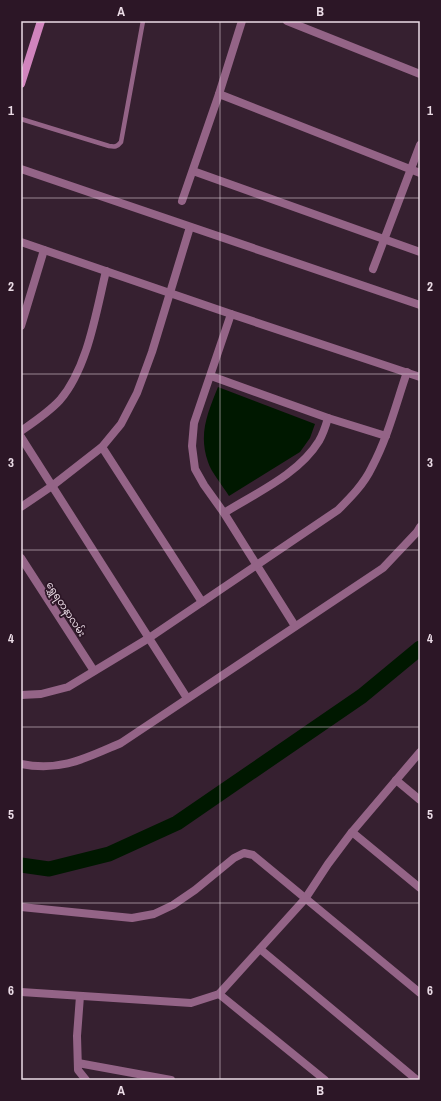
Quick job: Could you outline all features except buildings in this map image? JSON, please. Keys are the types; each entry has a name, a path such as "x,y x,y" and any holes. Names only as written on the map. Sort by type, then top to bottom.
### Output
{"street":[{"path":"21,84 41,21"},
{"path":"182,201 219,94 242,21"},
{"path":"287,21 420,74"},
{"path":"219,94 420,173"},
{"path":"373,269 420,145"},
{"path":"21,169 420,305"},
{"path":"193,171 420,252"},
{"path":"21,507 52,486 102,447 121,424 137,393 152,352 190,227"},
{"path":"21,242 420,377"},
{"path":"21,326 44,250"},
{"path":"21,431 39,418 59,400 77,375 87,346 106,271"},
{"path":"232,314 194,423 192,446 195,469 295,626"},
{"path":"21,695 41,694 68,687 149,638 256,564 338,510 357,491 372,468 386,436 407,372"},
{"path":"211,376 328,418 386,436"},
{"path":"224,513 289,473 308,456 320,440 328,418"},
{"path":"21,438 187,698"},
{"path":"102,447 202,602"},
{"path":"21,764 49,767 79,761 121,743 383,568 420,527"},
{"name":"ရွှေရတနာလမ်း","path":"21,558 94,671"},
{"path":"21,992 191,1003 219,994 305,899 328,864 352,832 420,752"},
{"path":"396,780 420,800"},
{"path":"352,832 420,888"},
{"path":"21,907 132,918 154,914 179,901 234,858 244,853 253,855 420,993"},
{"path":"260,949 417,1080"},
{"path":"219,994 324,1080"},
{"path":"80,996 78,1070 86,1080"},
{"path":"78,1063 171,1080"}],"lane":[{"path":"21,119 109,146 115,147 118,145 121,142 143,21"}],"shaded area":[{"path":"218,387 315,424 310,438 300,452 229,496 214,475 205,452 204,433 206,423"}],"waterway":[{"path":"21,865 49,869 109,854 177,823 362,696 420,648"}]}
